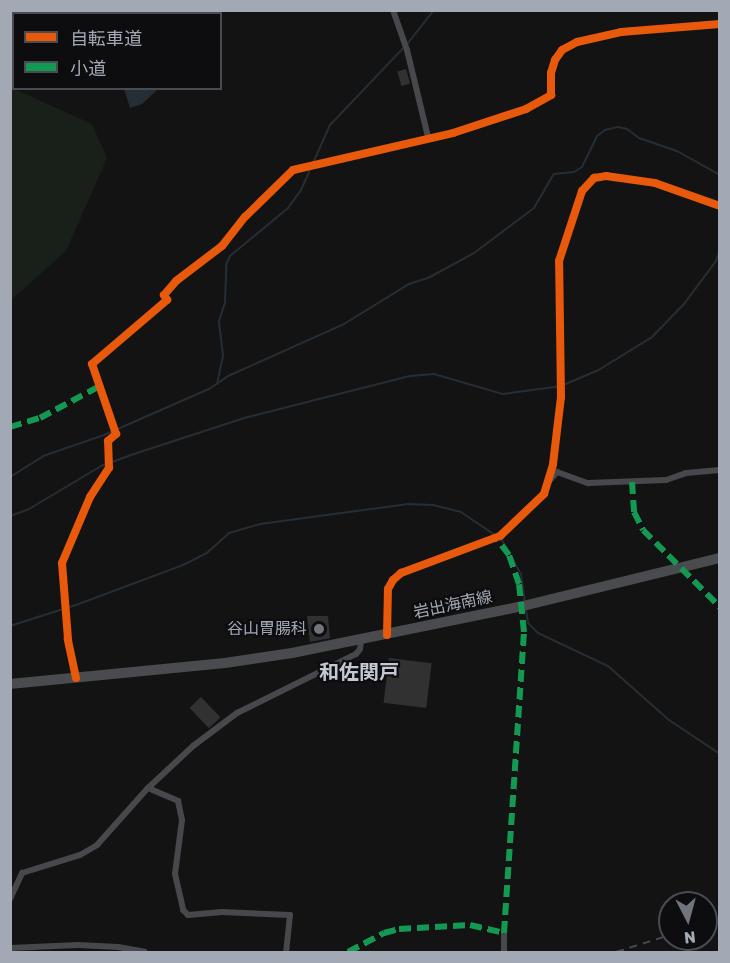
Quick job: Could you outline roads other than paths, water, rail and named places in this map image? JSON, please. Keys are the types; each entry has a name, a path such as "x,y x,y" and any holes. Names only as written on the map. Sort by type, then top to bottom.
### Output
{"main road":[{"name":"岩出海南線","path":"10,684 225,663 361,641 720,558"}],"street":[{"path":"393,10 407,50 428,137"},
{"path":"76,678 68,639 62,563 90,497 109,468 108,441 116,434 92,364 167,300 164,295 176,280 222,246 245,217 293,170 332,163 428,137 453,133 526,109 551,95 551,73 555,60 562,50 577,42 621,32 720,24"},
{"path":"387,635 388,589 393,580 401,573 500,536 544,494 549,480 561,397 559,261 582,191 594,178 606,176 655,183 720,206"},
{"path":"549,480 556,472 588,483 666,480 686,473 720,470"},
{"path":"10,899 22,873 80,855 97,845 148,788 193,746 237,713 356,654 360,649 361,641"},
{"path":"148,788 178,801 182,820 175,874 183,910 188,915 222,912 290,915 286,952"},
{"path":"504,933 504,952"},
{"path":"10,948 118,946 145,952"}],"waterway":[{"path":"313,163 330,125 408,43 434,10"},
{"path":"10,477 43,456 104,435 209,389 228,376 344,324 409,284 430,277 474,253 534,208 554,174 574,172 582,167 597,136 605,130 618,127 627,129 639,138 677,151 720,175"},
{"path":"217,384 223,355 219,321 225,303 226,265 230,256 288,208 301,190 311,168"},
{"path":"10,516 29,509 101,466 134,454 244,418 410,376 434,374 503,394 561,386 597,371 652,337 684,304 716,261 720,249"},
{"path":"10,626 76,605 183,565 208,552 229,533 260,524 407,504 433,505 461,512 502,540 521,574 525,601"},
{"path":"526,610 528,623 538,633 608,666 669,720 720,754"}],"railway":[{"path":"616,952 658,939"}],"place":[{"name":"谷山胃腸科","path":"319,629"}],"district":[{"name":"和佐関戸","path":"359,672"}]}
